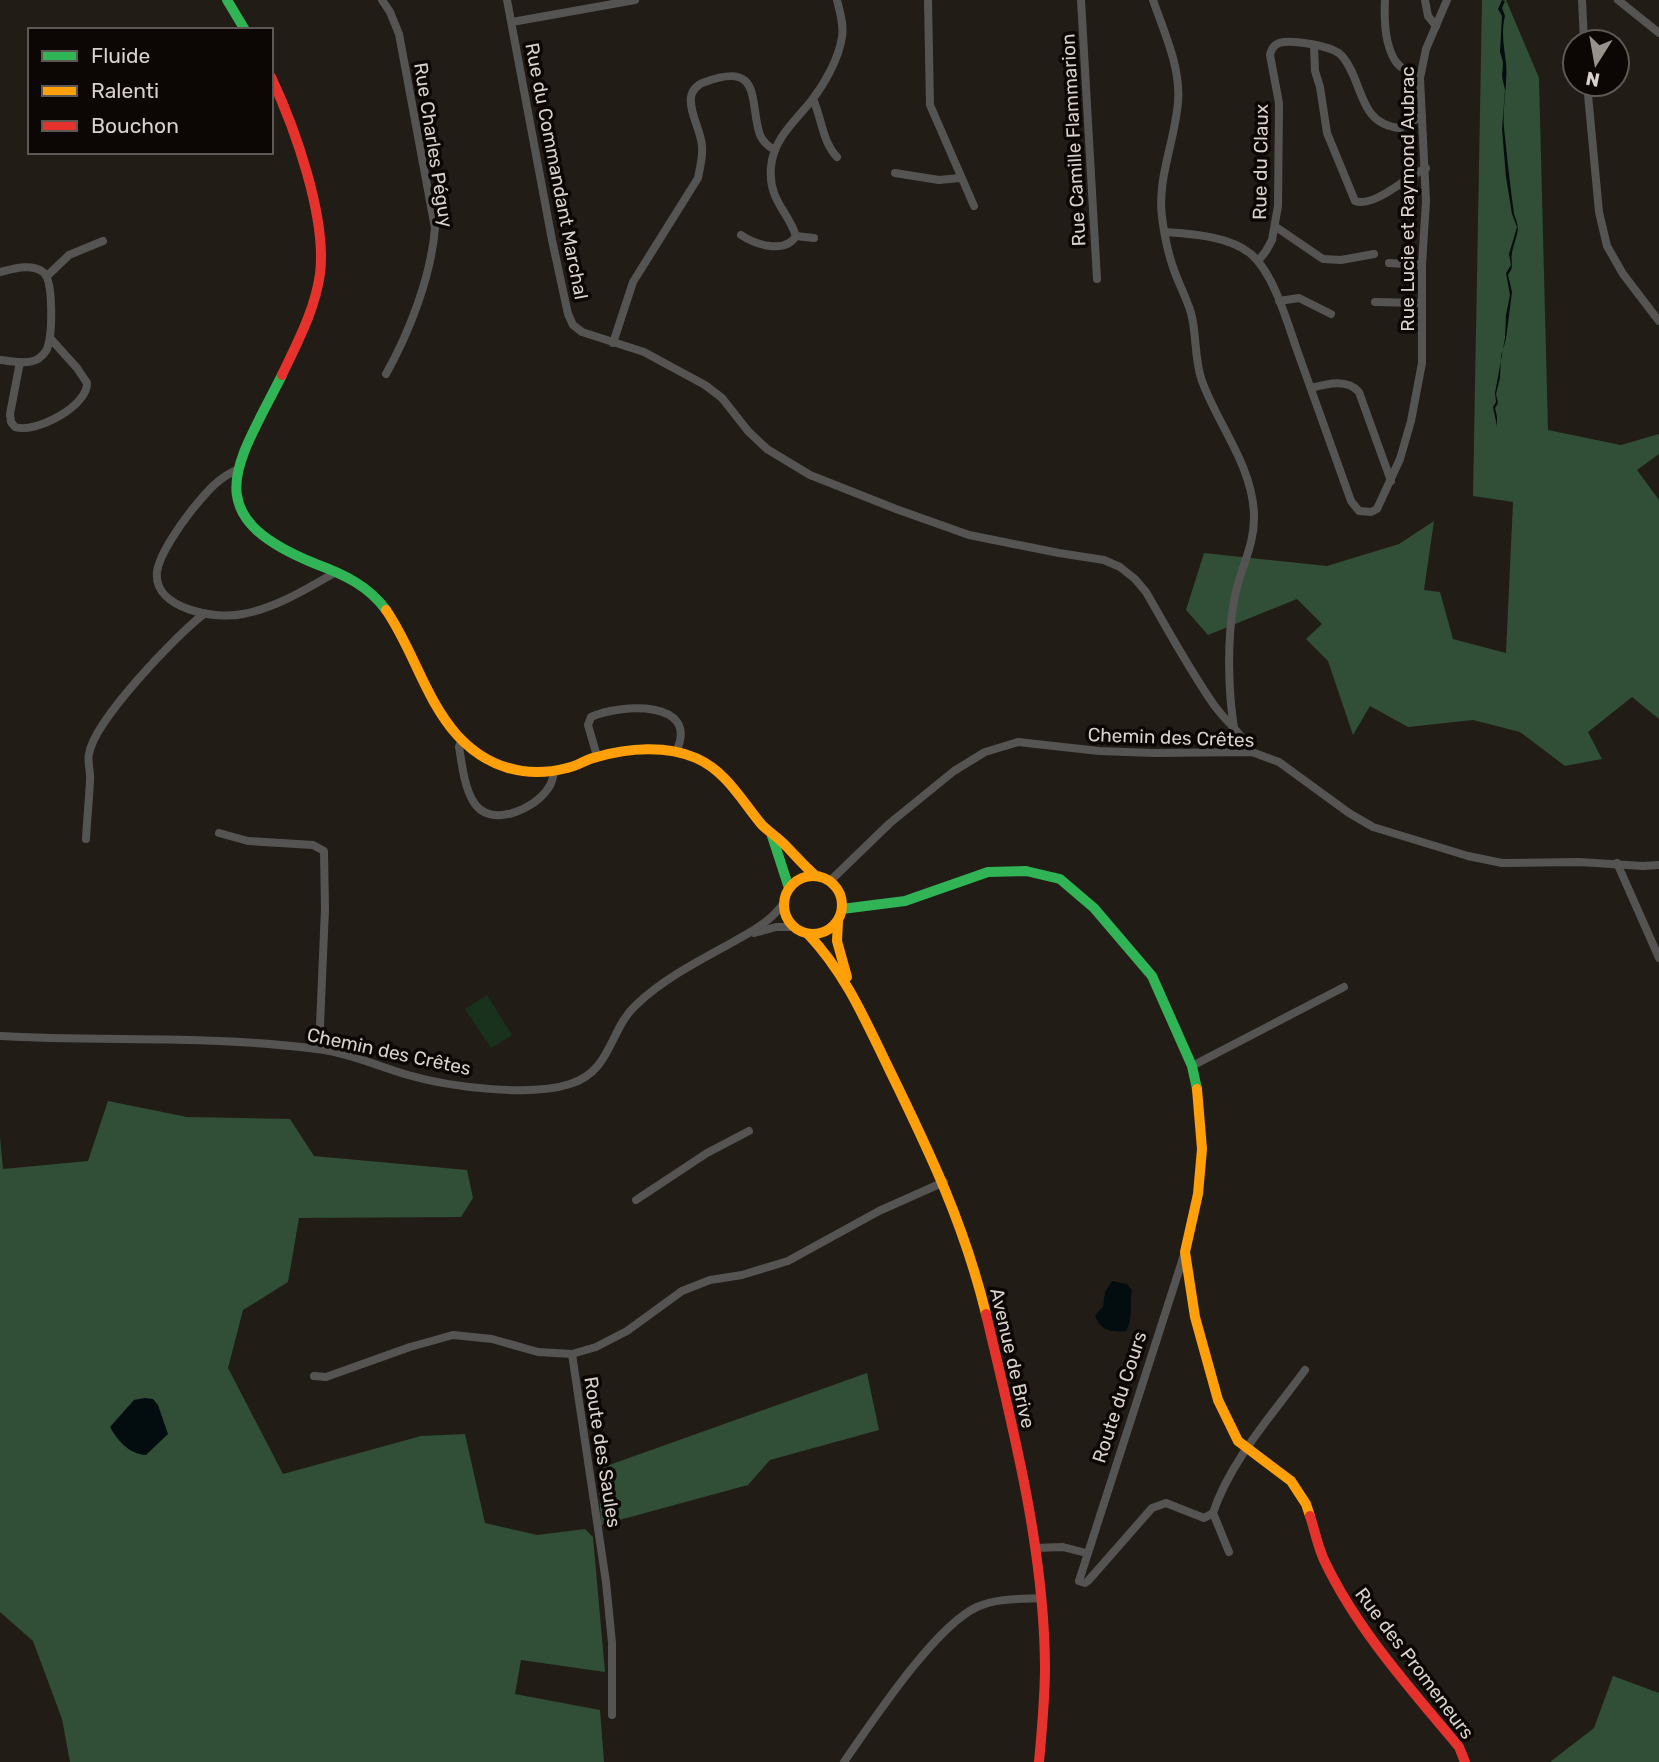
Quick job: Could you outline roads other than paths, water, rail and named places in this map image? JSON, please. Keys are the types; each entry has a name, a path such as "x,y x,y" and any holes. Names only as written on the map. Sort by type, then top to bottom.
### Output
{"street":[{"path":"227,0 245,28"},
{"name":"Rue Charles Péguy","path":"382,0 399,34 435,228 433,247 407,332 386,374"},
{"name":"Rue du Commandant Marchal","path":"508,0 568,314 573,325 582,332 644,352 705,385 722,398 748,431 767,449 810,475 969,535 1104,560 1120,567 1146,592 1203,690 1244,737 1252,752"},
{"path":"512,22 635,0"},
{"path":"796,236 778,205 771,167 775,150 786,130 813,99 838,54 842,20 837,0"},
{"path":"928,0 930,105 974,206"},
{"name":"Rue Camille Flammarion","path":"1081,0 1097,279"},
{"path":"1153,0 1177,79 1178,100 1162,183 1165,232 1172,266 1183,286 1192,317 1201,379 1245,471 1254,510 1254,535 1233,610 1231,682 1234,728"},
{"path":"1385,0 1385,24 1395,61 1408,73 1420,78"},
{"path":"1425,0 1428,16 1436,26"},
{"name":"Rue Lucie et Raymond Aubrac","path":"1165,232 1213,238 1234,244 1258,261 1279,300 1354,507 1365,512 1377,509 1400,459 1418,392 1422,363 1421,303 1426,168 1420,78 1421,64 1447,0"},
{"path":"1582,0 1583,28"},
{"path":"1618,0 1659,33"},
{"name":"Rue du Claux","path":"1258,261 1266,251 1276,227 1280,122 1270,55 1272,48 1279,43 1335,49 1352,72 1368,111 1385,125 1400,128 1422,116"},
{"path":"1314,45 1315,71 1320,87 1326,133 1355,201 1362,204 1373,201 1412,174 1426,168"},
{"path":"613,343 633,282 698,178 702,162 702,144 691,99 694,90 701,83 720,77 737,77 746,82 755,100 760,136 775,150"},
{"path":"273,82 301,151 320,237 320,274 317,294 306,323 246,445 239,469 237,489 240,509 248,523 272,544 357,582 382,603 445,719 478,755 508,769 555,772 597,756 650,749 697,758 716,770 731,784 772,836 784,843 803,867 830,881 837,889 842,909 837,941 849,986"},
{"path":"1588,98 1599,212 1606,246 1623,274 1659,321"},
{"path":"813,99 824,135 831,151 837,157"},
{"path":"895,173 939,180 961,178"},
{"path":"1276,227 1323,260 1374,254"},
{"path":"741,235 757,243 778,247 792,243 796,236"},
{"path":"796,236 814,238"},
{"path":"47,276 69,255 103,241"},
{"path":"1390,263 1422,265"},
{"path":"0,272 33,267 47,276 51,293 48,348 32,362 0,359"},
{"path":"1279,300 1299,298 1331,314"},
{"path":"1375,302 1421,303"},
{"path":"20,362 10,414 15,427 26,428 49,422 69,410 84,394 87,383 50,338"},
{"path":"1311,388 1340,384 1355,387 1391,481"},
{"path":"239,469 225,474 183,521 157,569 157,581 163,592 174,602 204,614 232,616 263,608 336,572"},
{"path":"86,839 89,753 97,734 141,676 183,629 204,614"},
{"path":"597,756 588,725 591,717 603,712 645,709 659,710 674,718 682,732 676,752"},
{"path":"463,739 459,747 473,803 492,814 509,814 538,800 549,787 555,772"},
{"name":"Chemin des Crêtes","path":"830,881 890,823 954,771 985,752 1018,742 1140,752 1252,752 1279,762 1349,813 1373,827 1468,856 1502,863 1659,865"},
{"path":"219,833 248,841 313,845 324,852 325,909 319,1049"},
{"path":"772,836 786,870 789,888"},
{"path":"1617,863 1659,958"},
{"name":"Route du Cours","path":"842,909 905,901 988,872 1026,871 1060,879 1094,908 1152,976 1192,1066 1199,1100 1202,1149 1198,1194 1185,1252 1078,1578 1081,1583 1088,1581 1152,1508 1166,1503 1204,1518 1213,1513"},
{"path":"816,876 801,878 789,888 783,904 786,917 793,927 808,934 825,949 849,986"},
{"name":"Chemin des Crêtes","path":"0,1036 213,1041 319,1049 411,1076 442,1082 520,1091 571,1084 590,1074 606,1057 633,1007 683,971 751,933 776,914 783,904"},
{"path":"808,934 830,929 838,921"},
{"name":"Chemin des Crêtes","path":"751,933 776,927 793,927"},
{"name":"Avenue de Brive","path":"849,986 944,1182 970,1254 979,1289 1016,1443 1042,1598 1045,1673 1039,1762"},
{"path":"1192,1066 1344,987"},
{"path":"636,1200 707,1153 749,1131"},
{"name":"Route des Saules","path":"612,1715 612,1643 608,1606 572,1354 596,1347 627,1331 682,1291 709,1280 743,1275 788,1261 879,1211 944,1182"},
{"name":"Route du Cours","path":"1185,1252 1195,1317 1218,1400 1238,1441 1247,1450"},
{"path":"314,1376 326,1377 410,1347 453,1335 492,1339 538,1352 572,1354"},
{"path":"1229,1552 1213,1513 1220,1493 1247,1450 1305,1370"},
{"name":"Rue des Promeneurs","path":"1247,1450 1291,1480 1306,1504 1324,1560 1349,1606 1395,1669 1459,1747 1465,1762"},
{"path":"1035,1548 1063,1547 1086,1553"},
{"path":"844,1762 872,1722 952,1623 978,1607 1003,1600 1042,1598"}]}
